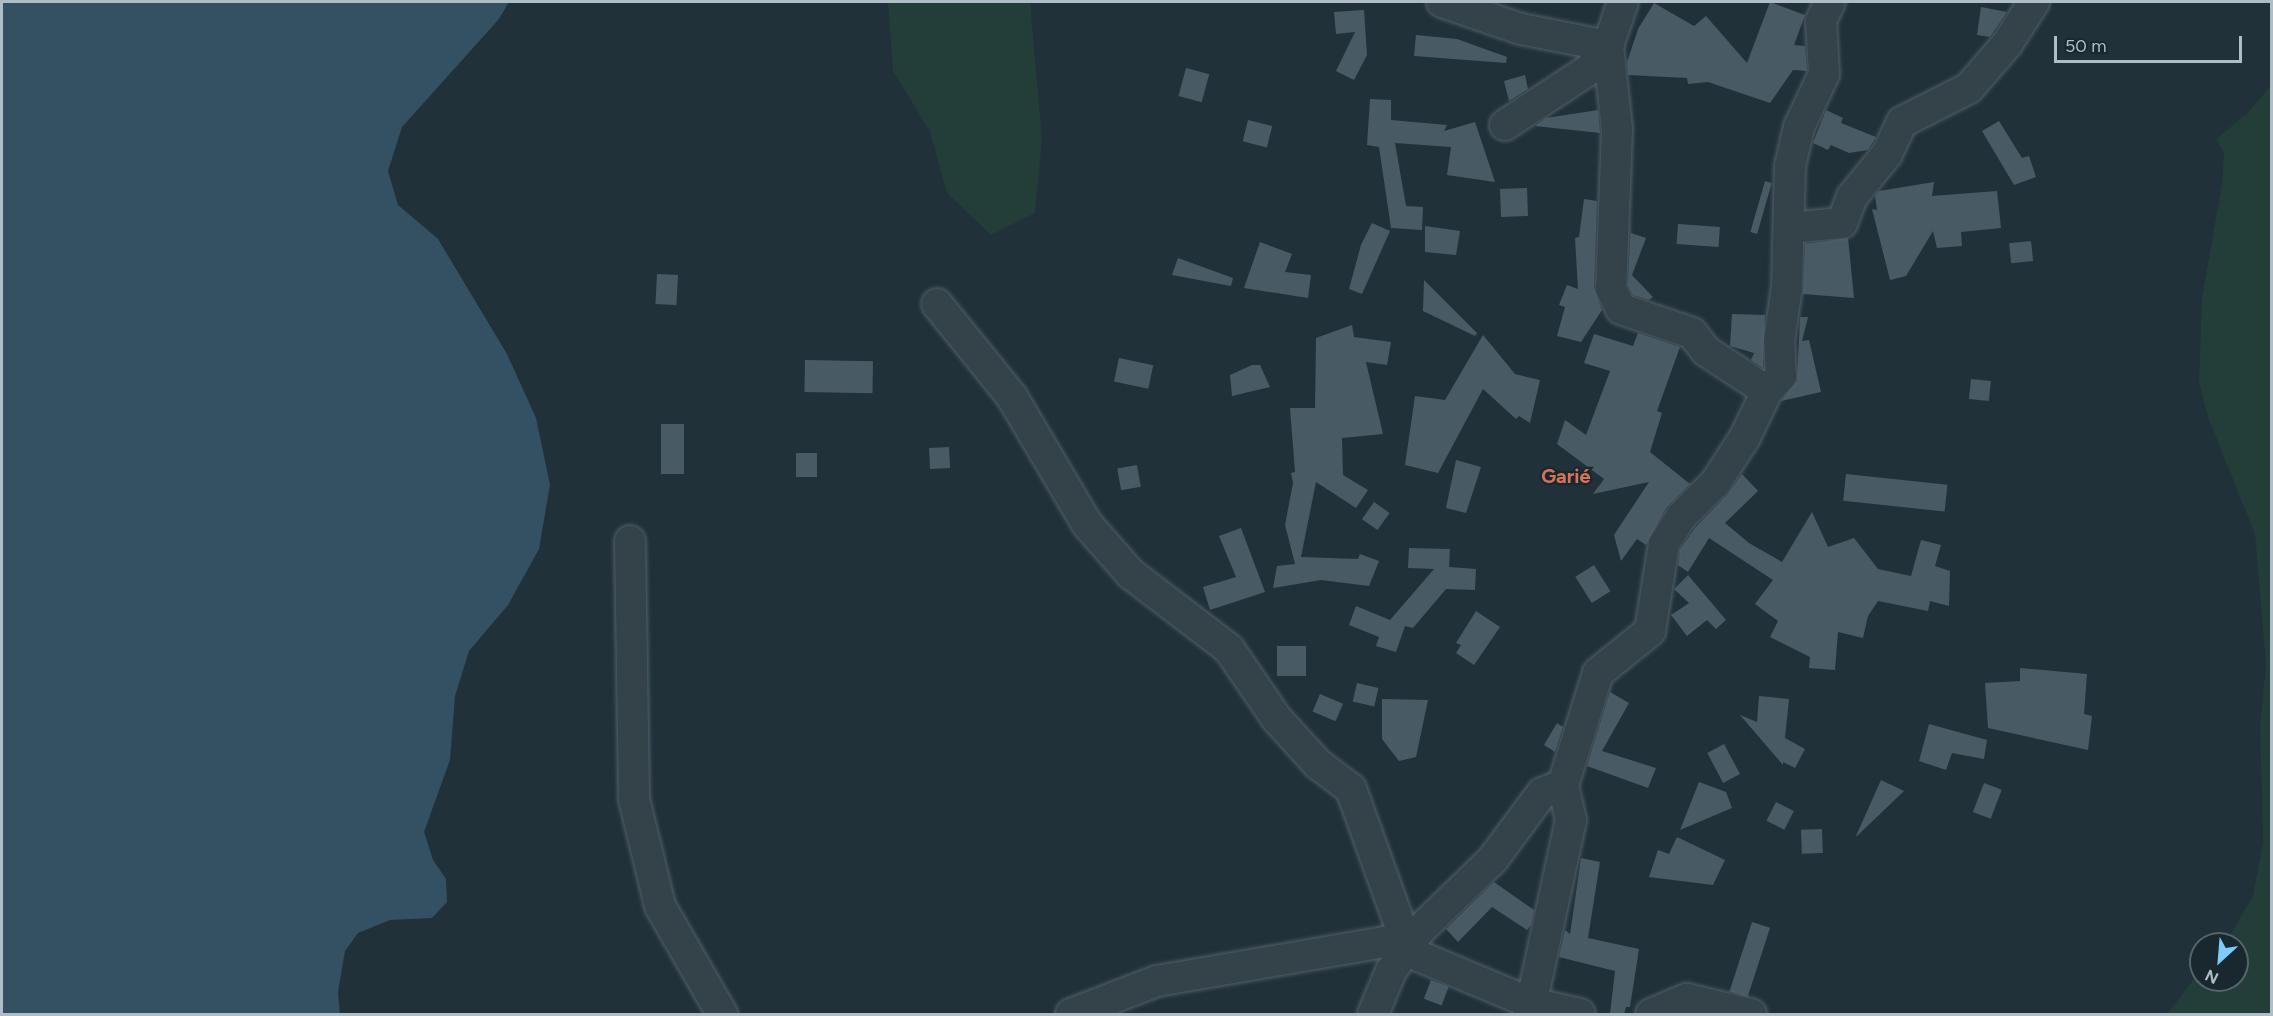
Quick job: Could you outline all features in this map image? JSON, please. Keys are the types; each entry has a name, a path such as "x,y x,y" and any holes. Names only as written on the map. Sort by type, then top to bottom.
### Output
{"street":[{"path":"1442,2 1521,29 1608,46"},
{"path":"1505,125 1575,81 1608,46 1623,2"},
{"path":"1530,1009 1571,820 1563,785 1598,673 1650,631 1664,544 1681,517 1716,482 1745,437 1767,391 1781,376 1779,341 1786,287 1790,166 1799,128 1824,74 1821,21 1830,2"},
{"path":"1789,228 1842,223 1852,197 1887,154 1902,122 1969,88 2007,44 2034,2"},
{"path":"1608,46 1617,129 1611,289 1621,309 1692,333 1706,351 1767,391"},
{"path":"937,304 1012,397 1086,524 1131,574 1229,649 1277,719 1318,765 1351,789 1408,950"},
{"path":"630,542 634,799 660,906 722,1014"},
{"path":"1373,1014 1391,971 1408,950 1419,931 1493,859 1542,793 1563,785"},
{"path":"1071,1014 1157,981 1203,971 1385,942 1408,950 1530,1009 1580,1014"},
{"path":"1651,1014 1687,999 1751,1014"}],"green space":[{"path":"888,2 1030,2 1042,139 1035,213 991,235 947,193 930,132 893,71"},
{"path":"2271,85 2271,1014 2167,1014 2189,986 2189,992 2249,992 2249,932 2232,932 2253,896 2263,842 2260,725 2266,665 2255,534 2208,417 2199,383 2202,298 2222,184 2224,153 2216,139 2248,113"}],"water":[{"path":"2,2 509,2 499,19 402,127 388,171 398,205 438,239 507,354 536,418 550,485 539,549 508,605 469,651 455,696 450,760 424,832 433,860 446,879 447,902 432,918 390,920 358,933 345,951 338,992 340,1014 2,1014"}],"building":[{"path":"1770,2 1805,15 1794,45 1805,46 1807,71 1793,70 1770,103 1708,82 1688,84 1687,78 1628,75 1627,62 1638,29 1654,3 1694,26 1706,16 1747,63"},
{"path":"1981,7 2007,12 1990,37 1977,35"},
{"path":"1364,10 1367,55 1354,80 1336,71 1355,32 1336,34 1334,12"},
{"path":"1416,35 1457,39 1507,57 1506,63 1414,56"},
{"path":"1186,68 1209,74 1202,102 1178,96"},
{"path":"1525,75 1528,89 1509,101 1504,81"},
{"path":"1370,99 1391,100 1391,120 1447,125 1444,131 1475,122 1495,182 1447,175 1451,147 1395,143 1406,206 1423,207 1422,230 1391,228 1379,147 1367,145"},
{"path":"1598,110 1600,133 1535,126 1546,118"},
{"path":"1826,110 1843,118 1841,123 1876,137 1868,150 1849,153 1831,145 1828,150 1813,143"},
{"path":"1248,120 1272,126 1267,147 1243,141"},
{"path":"1999,121 2022,158 2029,156 2036,177 2014,185 1982,131"},
{"path":"1765,181 1772,183 1757,234 1750,232"},
{"path":"1934,182 1932,196 1997,191 2001,228 1961,232 1962,246 1937,248 1933,231 1906,276 1890,280 1872,209 1877,210 1875,196 1879,191"},
{"path":"1527,188 1528,216 1501,217 1500,189"},
{"path":"1584,199 1597,201 1594,288 1602,310 1581,342 1557,336 1565,307 1559,305 1567,285 1578,289 1575,238 1579,237"},
{"path":"1631,220 1631,233 1646,238 1632,275 1653,297 1649,300 1633,295 1628,285"},
{"path":"1372,223 1390,231 1362,294 1349,289 1361,245"},
{"path":"1678,224 1720,227 1719,247 1677,244"},
{"path":"1425,226 1460,231 1456,255 1425,252"},
{"path":"1848,238 1854,298 1803,294 1805,244"},
{"path":"2031,241 2033,261 2011,263 2009,243"},
{"path":"1260,242 1292,254 1285,272 1311,275 1308,298 1244,288"},
{"path":"1178,258 1233,278 1231,286 1172,275"},
{"path":"657,274 678,275 676,305 655,304"},
{"path":"1424,280 1477,333 1475,336 1423,311"},
{"path":"1732,314 1765,315 1763,368 1751,360 1754,353 1730,346"},
{"path":"1800,317 1808,317 1802,341 1809,340 1821,392 1781,401 1797,381"},
{"path":"1352,325 1354,337 1391,342 1387,365 1366,362 1383,434 1342,438 1343,475 1368,490 1356,508 1316,482 1301,557 1358,559 1360,554 1379,561 1369,586 1321,580 1273,588 1277,566 1295,564 1285,525 1293,483 1291,473 1295,472 1290,408 1315,408 1316,338"},
{"path":"1638,333 1680,347 1657,411 1662,413 1650,452 1690,484 1666,508 1646,545 1637,539 1621,561 1614,535 1649,482 1593,494 1604,479 1557,444 1565,420 1586,435 1610,371 1584,363 1594,334 1633,346"},
{"path":"1483,335 1515,374 1540,380 1530,423 1519,416 1516,419 1483,389 1438,473 1405,465 1415,396 1445,400"},
{"path":"1119,358 1153,365 1148,389 1114,381"},
{"path":"805,360 873,361 872,393 804,392"},
{"path":"1252,365 1260,365 1270,387 1232,396 1230,375"},
{"path":"1971,379 1991,381 1989,401 1969,399"},
{"path":"661,424 684,424 684,474 661,474"},
{"path":"949,447 950,468 930,469 929,448"},
{"path":"796,453 817,453 817,477 796,477"},
{"path":"1456,460 1481,467 1466,513 1446,508"},
{"path":"1137,465 1141,487 1121,490 1117,468"},
{"path":"1742,474 1758,491 1725,523 1749,543 1782,562 1812,512 1828,547 1854,538 1878,569 1911,576 1921,540 1941,545 1935,566 1950,571 1949,606 1930,601 1928,611 1878,601 1868,616 1863,638 1838,632 1835,670 1809,668 1810,657 1770,637 1778,621 1755,604 1773,580 1709,538 1688,572 1678,565 1680,550 1695,528 1728,494"},
{"path":"1846,474 1947,485 1945,512 1843,501"},
{"path":"1374,502 1390,513 1378,530 1362,519"},
{"path":"1241,528 1265,592 1210,610 1203,587 1236,577 1219,536"},
{"path":"1409,548 1450,549 1449,567 1476,569 1475,590 1446,589 1413,628 1405,626 1396,652 1376,646 1379,637 1349,625 1356,606 1390,620 1434,569 1408,568"},
{"path":"1594,565 1610,591 1592,603 1575,577"},
{"path":"1688,575 1726,620 1716,629 1707,620 1687,636 1671,615 1689,603 1674,589"},
{"path":"1476,611 1500,627 1474,665 1456,653 1461,645 1456,643"},
{"path":"1277,646 1306,646 1306,676 1277,676"},
{"path":"2020,668 2087,674 2084,714 2092,716 2088,750 1988,728 1985,683 2020,681"},
{"path":"1357,683 1378,688 1374,706 1353,702"},
{"path":"1610,692 1629,703 1602,751 1656,768 1648,788 1587,766"},
{"path":"1320,694 1343,704 1336,721 1313,711"},
{"path":"1759,696 1789,699 1785,738 1805,749 1795,768 1783,762 1783,765 1740,715 1757,722"},
{"path":"1382,699 1428,700 1416,757 1399,761 1382,739"},
{"path":"1557,723 1563,727 1555,752 1544,745"},
{"path":"1929,724 1987,740 1984,759 1952,753 1946,770 1919,761"},
{"path":"1724,744 1740,774 1723,783 1707,753"},
{"path":"1881,780 1904,791 1856,836"},
{"path":"1699,782 1726,792 1732,808 1680,830"},
{"path":"1984,783 2002,790 1991,819 1973,812"},
{"path":"1776,802 1794,811 1784,830 1766,821"},
{"path":"1822,829 1823,853 1802,854 1801,830"},
{"path":"1677,837 1725,860 1713,885 1649,877 1658,850 1669,854"},
{"path":"1581,858 1600,862 1588,938 1639,949 1630,1007 1626,1007 1624,1014 1610,1014 1615,971 1559,957 1565,930 1570,934"},
{"path":"1494,882 1534,910 1531,925 1527,930 1492,907 1458,942 1446,929"},
{"path":"1752,922 1770,928 1748,997 1729,991"},
{"path":"1431,980 1449,987 1442,1005 1424,999"}],"district":[{"name":"Garié","path":"1566,476"}]}
